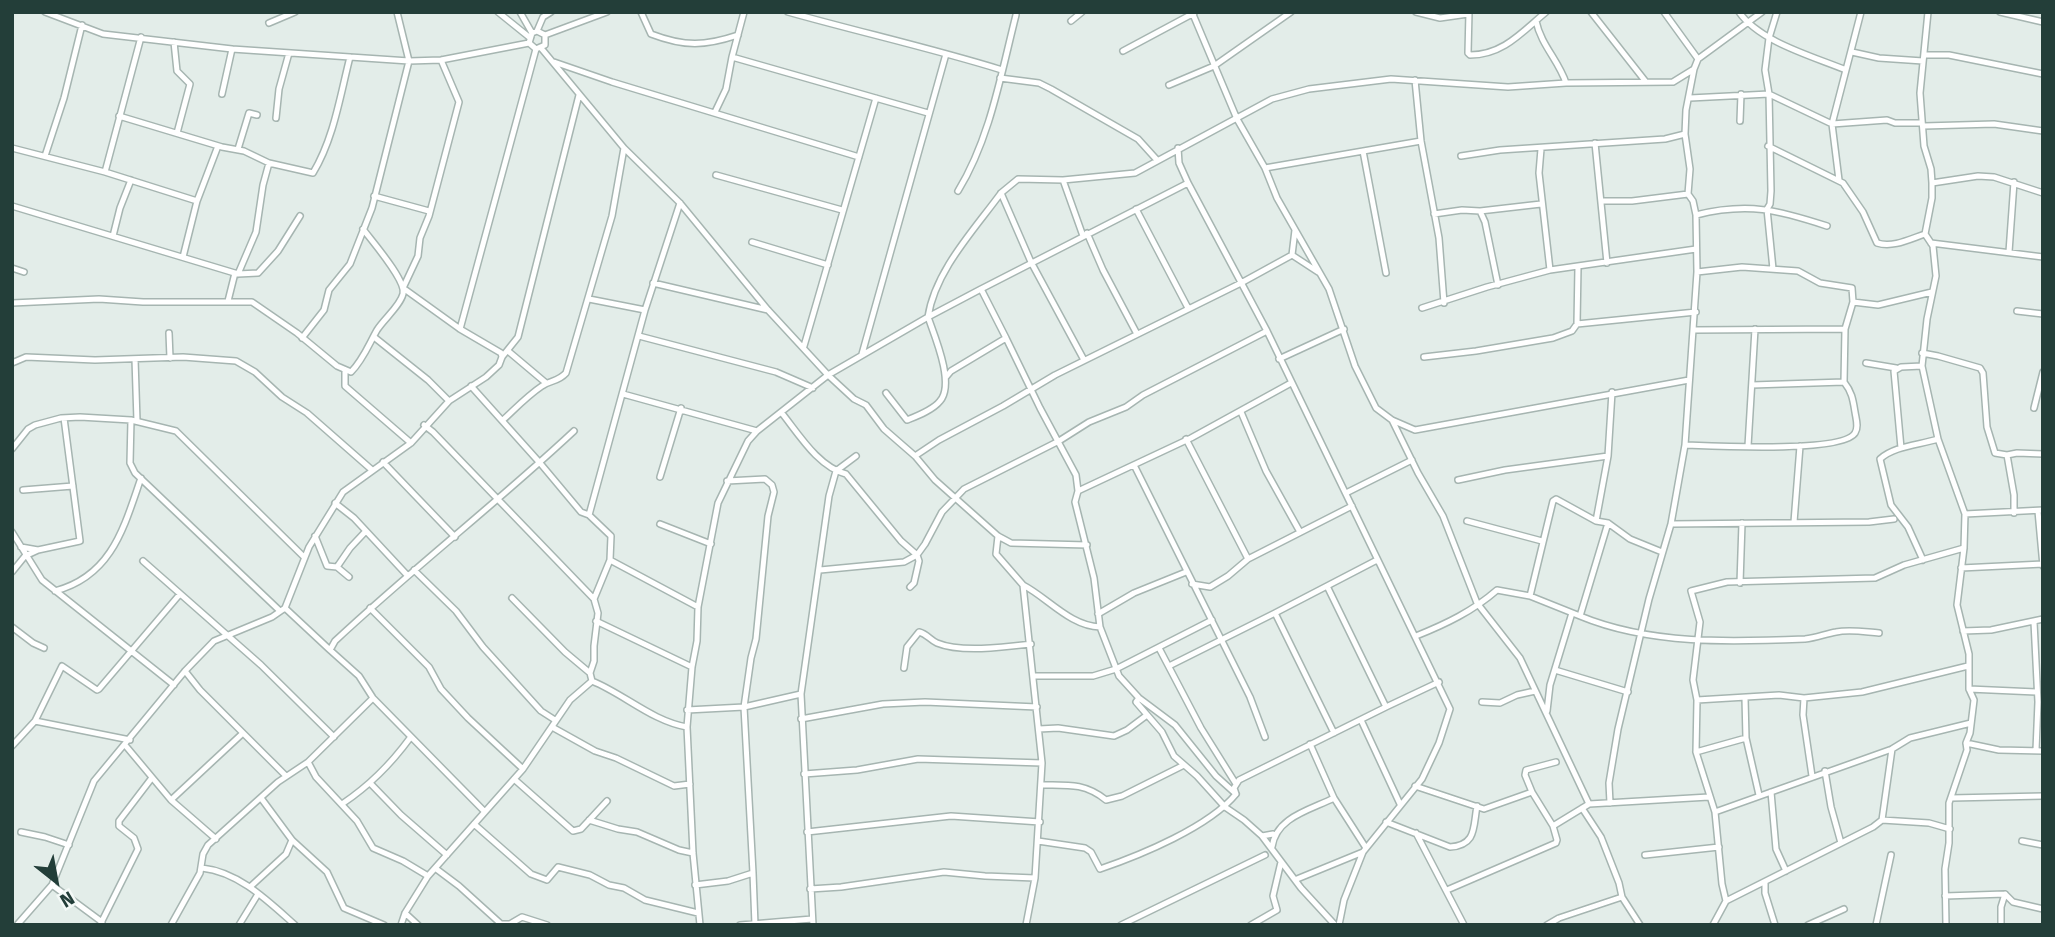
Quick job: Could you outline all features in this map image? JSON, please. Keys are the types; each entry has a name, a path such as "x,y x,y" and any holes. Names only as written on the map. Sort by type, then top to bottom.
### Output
{"street":[{"path":"46,12 103,34 232,49 409,61 441,60 545,35 607,12"},
{"path":"269,23 295,12"},
{"path":"302,338 324,310 329,290 350,264 374,196 409,61 397,12"},
{"path":"498,12 532,36"},
{"path":"520,12 539,48 624,148 680,203 768,310 828,375 853,399 866,405 888,433 915,456 935,480 998,536 1012,543 1087,545"},
{"path":"532,36 543,17 551,12"},
{"path":"640,12 651,34 672,41 694,45 709,44 738,35"},
{"path":"715,112 726,89 744,12"},
{"path":"788,12 1002,70"},
{"path":"1071,21 1082,12"},
{"path":"1169,85 1214,66 1291,12"},
{"path":"1416,12 1440,18 1468,13 1467,37 1470,55 1492,53 1520,35 1546,12"},
{"path":"1591,12 1646,82"},
{"path":"1664,12 1698,59"},
{"path":"1739,12 1747,23 1769,38 1846,70"},
{"path":"1610,803 1612,760 1671,524 1685,445 1697,272 1696,215 1693,201 1688,194 1690,169 1685,134 1694,69 1698,59 1762,12"},
{"path":"1773,269 1767,209 1771,191 1769,94 1765,70 1769,38 1777,12"},
{"path":"1839,180 1832,124 1861,12"},
{"path":"1927,12 1920,93 1924,146 1932,183 1925,234 1931,243 1936,276 1922,366 1938,439 1965,514 1957,605 1969,654 1969,689 1973,700 1967,750 1951,798 1945,869 1946,925"},
{"path":"2000,12 2043,22"},
{"path":"1123,51 1193,13 1237,119 1265,168 1277,198 1329,289 1355,366 1376,408 1392,420 1415,430 1689,380"},
{"path":"958,191 973,165 1016,15"},
{"path":"1536,21 1539,35 1561,67 1566,83"},
{"path":"45,156 64,98 82,25"},
{"path":"460,329 539,48 547,40 545,35"},
{"path":"105,172 141,37"},
{"path":"174,42 177,71 190,83 177,133"},
{"path":"222,94 232,49"},
{"path":"1852,52 1879,58 1949,55 2043,74"},
{"path":"276,118 279,89 289,53"},
{"path":"862,355 946,54"},
{"path":"119,116 218,146 238,149 270,163 313,173 323,157 330,137 350,57"},
{"path":"732,57 928,113"},
{"path":"403,288 418,256 420,238 458,102 441,60"},
{"path":"552,61 612,82 859,157"},
{"path":"886,393 907,420 938,404 944,396 946,377 928,317 931,299 947,268 1001,193 1018,179 1063,180 1135,173 1272,99 1308,89 1391,79 1508,88 1566,83 1673,82 1694,69"},
{"path":"1000,78 1039,83 1051,89 1138,139 1157,160"},
{"path":"1415,80 1421,141 1439,238 1444,303"},
{"path":"1740,121 1741,94"},
{"path":"1689,98 1769,94 1832,124 1887,120 1895,123 1994,124 2043,131"},
{"path":"17,925 52,885 94,781 185,671 214,641 283,610 315,536 335,503 350,485 411,443 424,425 449,401 499,365 518,337 579,95"},
{"path":"804,346 876,98"},
{"path":"238,149 249,113 257,114"},
{"path":"1461,156 1500,150 1665,139 1685,134"},
{"path":"1265,168 1421,141"},
{"path":"1595,143 1607,263"},
{"path":"183,257 197,201 218,146"},
{"path":"1768,146 1839,180 1846,186 1863,212 1877,243 1896,244 1925,234"},
{"path":"12,148 105,172 197,201"},
{"path":"503,420 546,383 559,380 566,373 612,216 624,148"},
{"path":"1178,148 1179,163 1188,183 1267,331 1450,709 1439,743 1422,779 1365,850 1344,900 1337,925"},
{"path":"1541,149 1541,204 1549,270"},
{"path":"1363,150 1387,273"},
{"path":"228,302 236,273 256,232 263,185 270,163"},
{"path":"716,175 842,211"},
{"path":"1932,183 1978,176 2014,182 2043,193"},
{"path":"113,236 131,180"},
{"path":"1063,180 1085,234 1137,334"},
{"path":"2009,252 2014,182"},
{"path":"700,925 693,853 687,710 697,641 698,607 718,503 748,441 757,430 828,375 862,355 1031,262 1188,183"},
{"path":"1001,193 1031,262 1084,360"},
{"path":"1601,201 1632,201 1688,194"},
{"path":"374,196 429,211"},
{"path":"589,515 645,310 680,203"},
{"path":"1434,214 1541,204"},
{"path":"12,206 236,273 258,273 278,251 300,216"},
{"path":"1136,209 1188,308"},
{"path":"1696,215 1727,209 1767,209 1827,226"},
{"path":"1480,211 1485,222 1497,285"},
{"path":"12,303 99,299 143,302 252,302 345,371 351,372 403,295 403,288 396,273 363,229"},
{"path":"1292,255 1296,229"},
{"path":"752,242 828,265"},
{"path":"1931,243 2043,257"},
{"path":"1422,308 1549,270 1696,249"},
{"path":"915,456 1084,360 1241,284 1292,255"},
{"path":"1292,255 1320,273"},
{"path":"1424,357 1553,338 1572,331 1577,324 1578,267"},
{"path":"1685,445 1800,446 1840,442 1856,433 1857,427 1852,392 1844,383 1845,329 1853,302 1852,288 1821,283 1798,271 1742,267 1697,272"},
{"path":"12,268 24,272"},
{"path":"653,283 768,310"},
{"path":"403,288 460,329 500,353 502,357"},
{"path":"981,289 1076,475 1078,491 1075,502 1087,545 1100,627 1116,669 1139,698 1175,725 1216,776 1236,794"},
{"path":"1853,302 1878,305 1932,292"},
{"path":"589,299 645,310"},
{"path":"2017,310 2043,314"},
{"path":"1577,324 1696,312"},
{"path":"1279,359 1343,329"},
{"path":"1748,446 1755,329"},
{"path":"1694,330 1845,329"},
{"path":"820,570 904,562 917,555 942,512 954,496 964,489 1059,441 1089,422 1126,407 1143,395 1267,331"},
{"path":"169,333 170,358"},
{"path":"639,336 776,372 813,388"},
{"path":"374,337 428,380 449,401"},
{"path":"946,377 951,370 1006,338"},
{"path":"508,351 546,383"},
{"path":"1922,353 1980,369 1983,373 1990,443 1995,453 2043,454"},
{"path":"12,363 26,357 236,361 307,413 372,470"},
{"path":"135,359 130,463 135,473 283,610 359,676 373,698 395,718 410,738 485,812"},
{"path":"1866,363 1896,368 1922,366"},
{"path":"1896,368 1894,371 1901,448"},
{"path":"345,371 345,386 411,443"},
{"path":"2034,408 2043,372"},
{"path":"1078,491 1241,412 1291,383"},
{"path":"1752,385 1844,383"},
{"path":"471,386 581,512 589,515 611,536 610,560 594,600"},
{"path":"1596,521 1608,456 1612,392"},
{"path":"623,394 757,430"},
{"path":"660,477 681,408"},
{"path":"781,412 815,454 836,471 846,474 901,541 917,555 919,561 914,583 909,587"},
{"path":"1241,412 1266,471 1300,533"},
{"path":"12,572 25,556 38,550 80,541 64,418"},
{"path":"12,449 28,429 64,418 134,420 176,431 304,557"},
{"path":"1392,420 1443,516 1477,603 1520,657 1589,804"},
{"path":"424,425 598,606 594,661 590,673 592,681 636,706 674,724 687,727"},
{"path":"330,650 331,645 370,608 574,431"},
{"path":"1186,439 1248,559"},
{"path":"1923,560 1908,527 1891,505 1880,465 1883,456 1901,448 1938,439"},
{"path":"1794,522 1800,446"},
{"path":"2007,455 2014,495 2014,513"},
{"path":"740,925 812,922 801,694 820,570 821,537 836,471 856,456"},
{"path":"1458,480 1505,470 1608,456"},
{"path":"1346,493 1412,460"},
{"path":"383,462 455,537"},
{"path":"1134,465 1250,697 1265,737"},
{"path":"55,591 83,578 104,561 120,537 141,478"},
{"path":"727,481 765,479 772,485 774,492 768,516 756,639 744,707 755,923"},
{"path":"23,490 73,486"},
{"path":"1530,596 1542,541 1553,501 1556,499 1662,552"},
{"path":"335,503 354,518 407,575"},
{"path":"1192,584 1210,587 1248,559 1352,506"},
{"path":"1961,568 2043,565 2040,511 1965,514"},
{"path":"1671,524 1894,519"},
{"path":"1467,521 1542,541"},
{"path":"1580,616 1608,523"},
{"path":"1740,583 1742,523"},
{"path":"660,524 711,544"},
{"path":"12,532 38,575 174,685"},
{"path":"337,567 365,532"},
{"path":"315,536 327,566 337,567 349,577"},
{"path":"998,536 996,554 1023,585 1079,621 1100,627"},
{"path":"21,547 38,550"},
{"path":"1726,901 1715,812 1696,752 1697,700 1692,680 1700,622 1691,590 1727,582 1875,578 1904,565 1964,548"},
{"path":"610,560 698,607"},
{"path":"1169,666 1377,560"},
{"path":"143,561 261,665 334,737"},
{"path":"414,570 456,611 484,648 541,711 555,720"},
{"path":"1098,614 1134,593 1186,572"},
{"path":"1023,585 1042,763 1035,878 1026,925"},
{"path":"1327,586 1386,707"},
{"path":"1416,636 1468,613 1477,603 1497,590 1530,596 1613,628 1699,639 1806,639 1840,631 1880,633"},
{"path":"12,746 36,721 62,666 97,690 180,594"},
{"path":"512,598 565,652 590,673"},
{"path":"370,608 429,667 441,689 468,718 523,769"},
{"path":"1275,613 1334,733"},
{"path":"1547,712 1555,670 1572,613"},
{"path":"1963,631 1991,630 2043,619"},
{"path":"1034,676 1093,676 1116,669 1212,620"},
{"path":"596,621 692,667"},
{"path":"1966,743 1999,750 2039,750 2034,622"},
{"path":"12,627 44,648"},
{"path":"904,668 907,647 919,632 941,644 1001,648 1031,644"},
{"path":"1038,841 1085,848 1091,852 1100,869 1164,842 1225,807 1236,794 1236,784 1207,738 1159,648"},
{"path":"1697,700 1779,695 1804,698 1876,690 1968,666"},
{"path":"1555,670 1628,692"},
{"path":"185,671 200,690 286,776"},
{"path":"401,925 405,913 428,876 523,769 575,695 592,681"},
{"path":"1236,784 1310,744 1438,682"},
{"path":"1969,689 2036,692"},
{"path":"1482,702 1500,703 1535,691"},
{"path":"687,710 744,707 801,694"},
{"path":"171,925 202,868 203,854 216,839 286,776 308,762 373,698"},
{"path":"1139,698 1136,702 1162,733 1174,756 1225,807 1262,836 1297,879 1301,888 1337,925"},
{"path":"1745,698 1746,738 1759,794"},
{"path":"1804,698 1803,715 1812,776"},
{"path":"801,719 883,704 925,702 1037,707"},
{"path":"1039,729 1058,728 1114,736 1147,715"},
{"path":"1361,720 1400,804"},
{"path":"36,721 130,740"},
{"path":"1715,812 1759,794 1892,749 1910,738 1971,723"},
{"path":"552,727 595,751 616,758 674,786 690,784"},
{"path":"171,800 243,733"},
{"path":"342,804 361,792 393,762 410,738"},
{"path":"1696,752 1746,738"},
{"path":"1310,744 1334,798 1365,850"},
{"path":"125,745 171,800 216,839"},
{"path":"1882,820 1892,749"},
{"path":"804,774 858,770 918,759 1042,763"},
{"path":"308,762 316,777 357,821 373,848 428,876"},
{"path":"1447,890 1556,843 1558,840 1553,826 1525,775 1526,770 1556,762"},
{"path":"1042,785 1073,785 1094,789 1106,800 1122,796 1184,765"},
{"path":"1825,771 1841,844"},
{"path":"52,885 101,923 138,849 134,838 119,826 119,821 152,779"},
{"path":"514,779 573,831 581,829 607,801"},
{"path":"370,783 401,815 447,855"},
{"path":"1415,786 1484,809 1532,792"},
{"path":"1771,792 1776,849 1786,871"},
{"path":"1951,798 2043,796"},
{"path":"1553,826 1589,804 1709,797"},
{"path":"261,798 292,840 327,872 344,908 384,925"},
{"path":"1272,847 1273,834 1280,825 1334,798"},
{"path":"1386,822 1450,847 1458,846 1469,841 1472,836 1477,806"},
{"path":"1582,808 1601,837 1622,897 1640,925"},
{"path":"807,832 951,816 1040,822"},
{"path":"589,820 637,832 679,850 693,853"},
{"path":"1713,925 1726,901 1841,844 1882,820 1929,823 1950,829"},
{"path":"474,824 531,874 547,880 558,867 571,868 590,874 609,885 624,888 645,900 698,913"},
{"path":"21,832 69,845"},
{"path":"1416,833 1464,925"},
{"path":"1262,836 1273,834"},
{"path":"2022,842 2041,845 2043,837"},
{"path":"250,887 286,854 292,840"},
{"path":"1645,855 1719,847"},
{"path":"1297,879 1365,850"},
{"path":"1121,925 1265,855"},
{"path":"1877,925 1891,855"},
{"path":"1251,925 1277,910 1273,896 1281,862"},
{"path":"202,868 223,871 250,887 295,925"},
{"path":"435,868 500,924 510,925 522,917 547,925"},
{"path":"810,889 944,872 1035,878"},
{"path":"695,885 728,881 753,873"},
{"path":"1765,882 1765,892 1775,925"},
{"path":"239,925 258,894"},
{"path":"1945,896 2005,894 2013,902 2043,909"},
{"path":"2001,925 2001,907 2005,894"},
{"path":"1547,925 1559,918 1622,897"},
{"path":"1808,925 1844,909"},
{"path":"405,913 418,925"}]}
